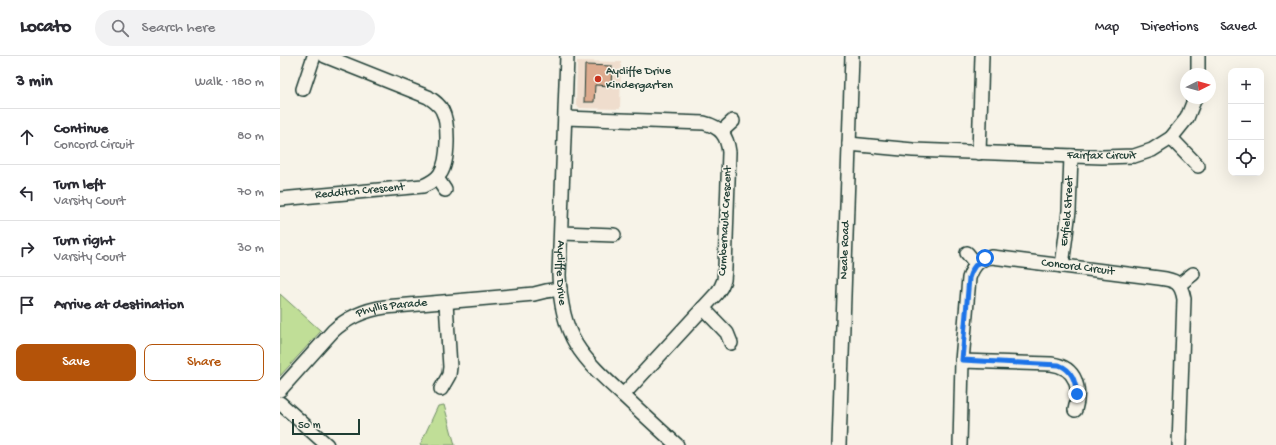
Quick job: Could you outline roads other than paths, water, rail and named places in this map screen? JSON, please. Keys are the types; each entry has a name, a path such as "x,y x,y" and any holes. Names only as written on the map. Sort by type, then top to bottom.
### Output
{"street":[{"path":"303,88 314,56"},
{"path":"325,56 428,97 442,108 447,125 446,156 444,165 437,178 445,190"},
{"name":"Aycliffe Drive","path":"567,56 560,292 563,314 574,341 581,353 592,366 677,445"},
{"name":"Neale Road","path":"839,445 852,56"},
{"path":"979,153 982,56"},
{"path":"1198,56 1198,68"},
{"name":"Fairfax Circuit","path":"849,148 878,152 913,150 1071,156 1134,156 1152,150 1171,138 1187,118 1193,104"},
{"path":"565,118 696,122 710,124 722,131 733,121"},
{"name":"Cumbernauld Crescent","path":"623,396 722,287 725,275 729,152 728,144 722,131"},
{"path":"1171,138 1198,166"},
{"name":"Enfield Street","path":"1062,266 1068,211 1071,156"},
{"name":"Redditch Crescent","path":"280,199 414,187 430,183 437,178"},
{"path":"562,233 614,235"},
{"path":"960,445 962,360 969,278 976,264 966,253"},
{"name":"Concord Circuit","path":"976,264 985,258 992,257 1169,280 1179,284"},
{"path":"1179,445 1184,299 1179,284 1193,274"},
{"name":"Phyllis Parade","path":"280,390 333,331 350,318 373,309 534,294 546,290 560,292"},
{"path":"441,389 450,375 446,302"},
{"path":"703,308 723,329 731,343"},
{"path":"962,360 1051,364 1065,367 1071,372 1076,386 1077,394 1075,410"},
{"path":"280,403 328,445"}],"place":[{"name":"Aycliffe Drive Kindergarten","path":"598,79"}]}
